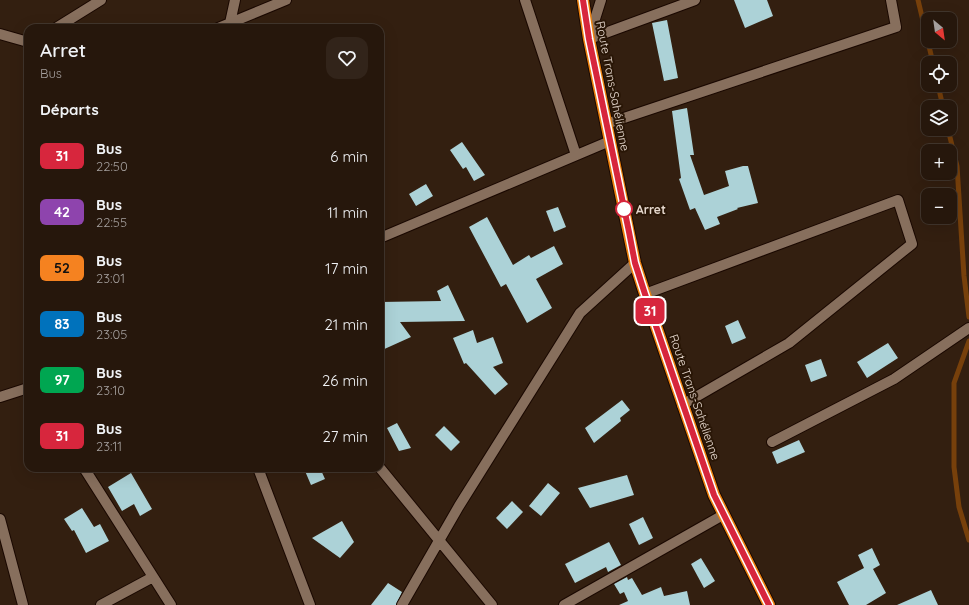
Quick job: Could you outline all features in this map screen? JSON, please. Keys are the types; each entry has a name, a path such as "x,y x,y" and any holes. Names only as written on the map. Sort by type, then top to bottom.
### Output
{"highway":[{"name":"Route Trans-Sahélienne","path":"583,0 589,39 635,263 682,405 714,495 769,605"}],"street":[{"path":"63,24 102,0"},
{"path":"230,23 235,0"},
{"path":"230,23 286,0"},
{"path":"525,0 576,155"},
{"path":"589,39 602,0"},
{"path":"589,39 695,0"},
{"path":"606,124 896,27 891,0"},
{"path":"0,34 24,41"},
{"path":"384,236 610,141"},
{"path":"645,294 898,200 912,244 789,343 682,405"},
{"path":"402,605 464,500 580,313 635,263"},
{"path":"772,442 894,379 969,328"},
{"path":"0,397 24,389"},
{"path":"87,472 171,605"},
{"path":"260,472 310,605"},
{"path":"383,472 492,605"},
{"path":"564,605 724,515"},
{"path":"0,519 23,605"},
{"path":"101,605 153,577"}],"building":[{"path":"734,0 767,0 773,16 745,28"},
{"path":"667,20 678,78 664,81 652,23"},
{"path":"687,108 694,155 690,155 704,195 729,186 725,171 748,166 758,203 737,208 738,209 717,217 720,224 705,230 695,208 690,210 679,179 681,178 672,111"},
{"path":"462,142 485,175 474,181 466,167 463,169 450,150"},
{"path":"426,184 433,196 416,206 409,194"},
{"path":"558,207 566,227 554,232 546,211"},
{"path":"487,217 513,265 529,255 531,258 554,246 563,264 536,279 552,308 527,323 506,284 501,287 469,227"},
{"path":"448,285 465,321 400,322 411,337 384,349 384,302 441,301 437,291"},
{"path":"738,320 746,338 732,344 725,326"},
{"path":"473,330 477,343 493,337 503,363 493,367 508,384 495,395 466,363 464,364 453,338"},
{"path":"888,343 898,358 867,378 857,362"},
{"path":"821,359 827,376 811,382 805,365"},
{"path":"622,400 630,410 620,418 621,421 594,443 585,428"},
{"path":"397,423 411,448 399,451 387,428"},
{"path":"444,426 460,442 451,451 435,435"},
{"path":"799,440 805,452 777,464 772,452"},
{"path":"305,472 322,472 325,479 311,485"},
{"path":"131,473 152,509 140,516 134,504 122,511 108,487"},
{"path":"627,475 634,495 590,508 578,488"},
{"path":"548,483 560,493 541,516 529,506"},
{"path":"512,501 523,512 507,529 496,518"},
{"path":"82,508 94,527 100,524 109,541 86,553 74,530 72,531 64,519"},
{"path":"643,517 653,538 639,545 629,524"},
{"path":"342,521 354,542 340,558 312,538"},
{"path":"609,542 621,565 608,572 606,567 575,583 565,564"},
{"path":"872,548 880,565 873,569 886,593 866,605 849,605 837,582 864,568 858,555"},
{"path":"701,558 715,581 704,588 691,564"},
{"path":"627,577 628,580 632,578 642,595 661,587 664,596 687,591 690,605 619,605 628,601 624,592 620,594 614,584"},
{"path":"388,583 402,592 396,605 371,605"},
{"path":"931,590 938,605 897,605"}],"waterway":[{"path":"918,0 931,56"},
{"path":"940,92 941,100"},
{"path":"950,136 957,166 964,276 969,317"},
{"path":"969,341 954,383 954,467 959,507 969,540"}],"bus line":[{"name":"31","path":"583,0 589,39 635,263 682,405 714,495 769,605"}],"place":[{"name":"Arret","path":"624,209"}]}
